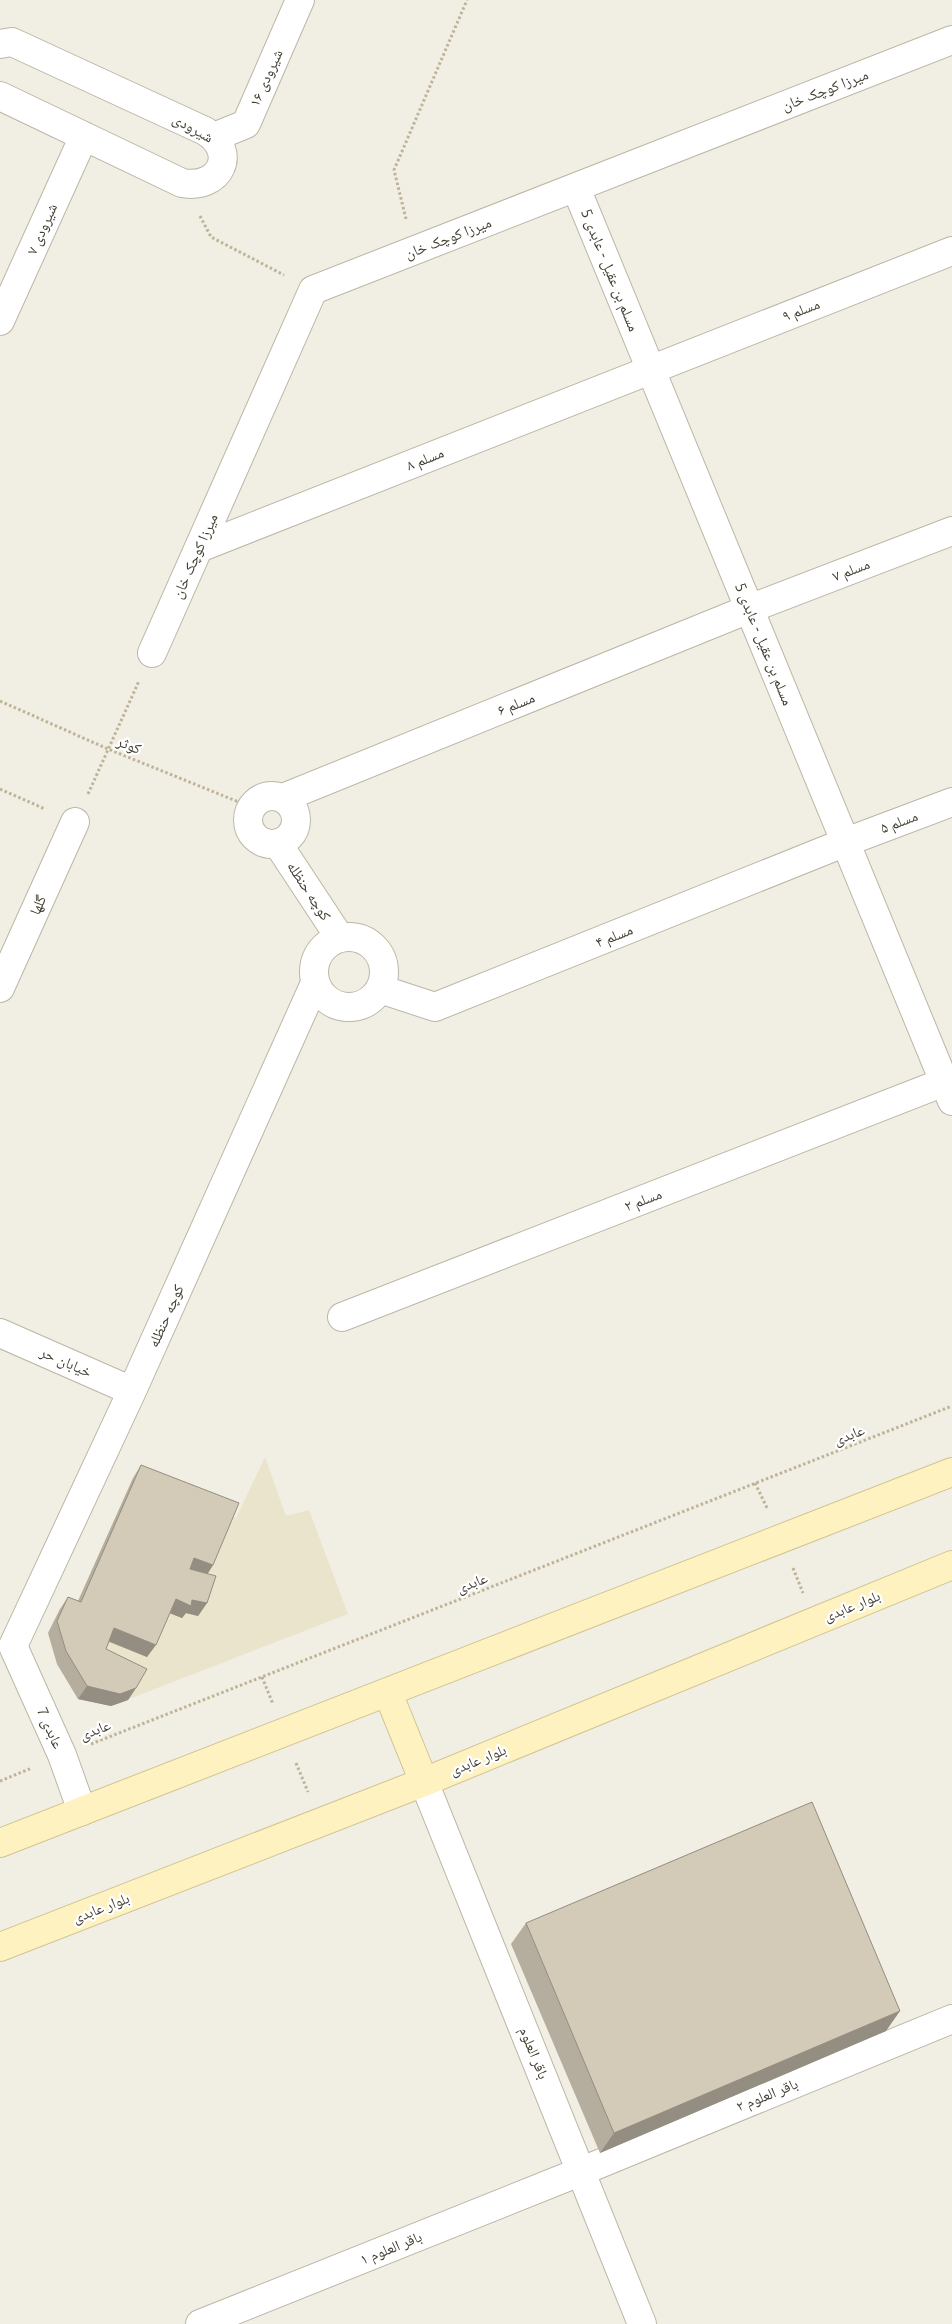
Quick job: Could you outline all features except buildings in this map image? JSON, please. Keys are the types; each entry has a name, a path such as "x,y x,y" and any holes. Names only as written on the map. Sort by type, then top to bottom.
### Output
{"main road":[{"path":"0,1843 952,1472"},
{"name":"بلوار عابدی","path":"0,1947 424,1782 952,1565"},
{"path":"388,1693 424,1782"}],"street":[{"name":"شیرودی ۱۶","path":"214,137 246,124 300,0"},
{"name":"میرزا کوچک خان","path":"152,653 314,290 952,40"},
{"name":"شیرودی","path":"0,44 12,42 214,137 220,144 222,163 218,172 203,184 194,185 182,182 0,96"},
{"name":"شیرودی ۷","path":"0,321 84,136"},
{"name":"مسلم بن عقیل - عابدی 5","path":"576,188 749,609 949,1087"},
{"name":"مسلم ۹","path":"651,369 952,251"},
{"name":"مسلم ۸","path":"199,548 651,369"},
{"name":"مسلم ۷","path":"749,609 952,531"},
{"name":"مسلم ۶","path":"283,798 749,609"},
{"path":"271,796 283,798 291,806 296,816 295,828 289,838 278,844 266,844 256,839 249,830 247,818 251,807 260,799 271,796"},
{"name":"مسلم ۵","path":"846,842 952,802"},
{"name":"گلها","path":"0,988 75,822"},
{"name":"مسلم ۴","path":"380,989 435,1007 846,842"},
{"name":"کوچه حنظله","path":"278,844 340,938"},
{"path":"356,937 371,944 381,957 385,973 380,989 370,1002 354,1008 337,1006 324,997 315,983 314,964 324,948 340,938 356,937"},
{"name":"کوچه حنظله","path":"7,1648 132,1391 315,983"},
{"name":"مسلم ۲","path":"342,1317 949,1087"},
{"name":"خیابان حر","path":"0,1333 132,1391"},
{"name":"عابدی 7","path":"7,1648 62,1755 82,1811"},
{"name":"باقر العلوم","path":"424,1782 642,2324"},
{"name":"باقر العلوم ۲","path":"582,2171 952,2019"},
{"name":"باقر العلوم ۱","path":"200,2324 582,2171"}],"path":[{"path":"414,251 394,170 467,0"},
{"path":"182,182 211,237 314,290"},
{"path":"0,789 75,822 152,653"},
{"name":"کوثر","path":"0,701 108,749 251,807"},
{"name":"عابدی","path":"0,1781 952,1406"}],"shaded area":[{"path":"265,1457 286,1516 309,1510 348,1614 111,1706 78,1699 57,1664 48,1633 60,1609 72,1614 133,1478 236,1518"}]}
